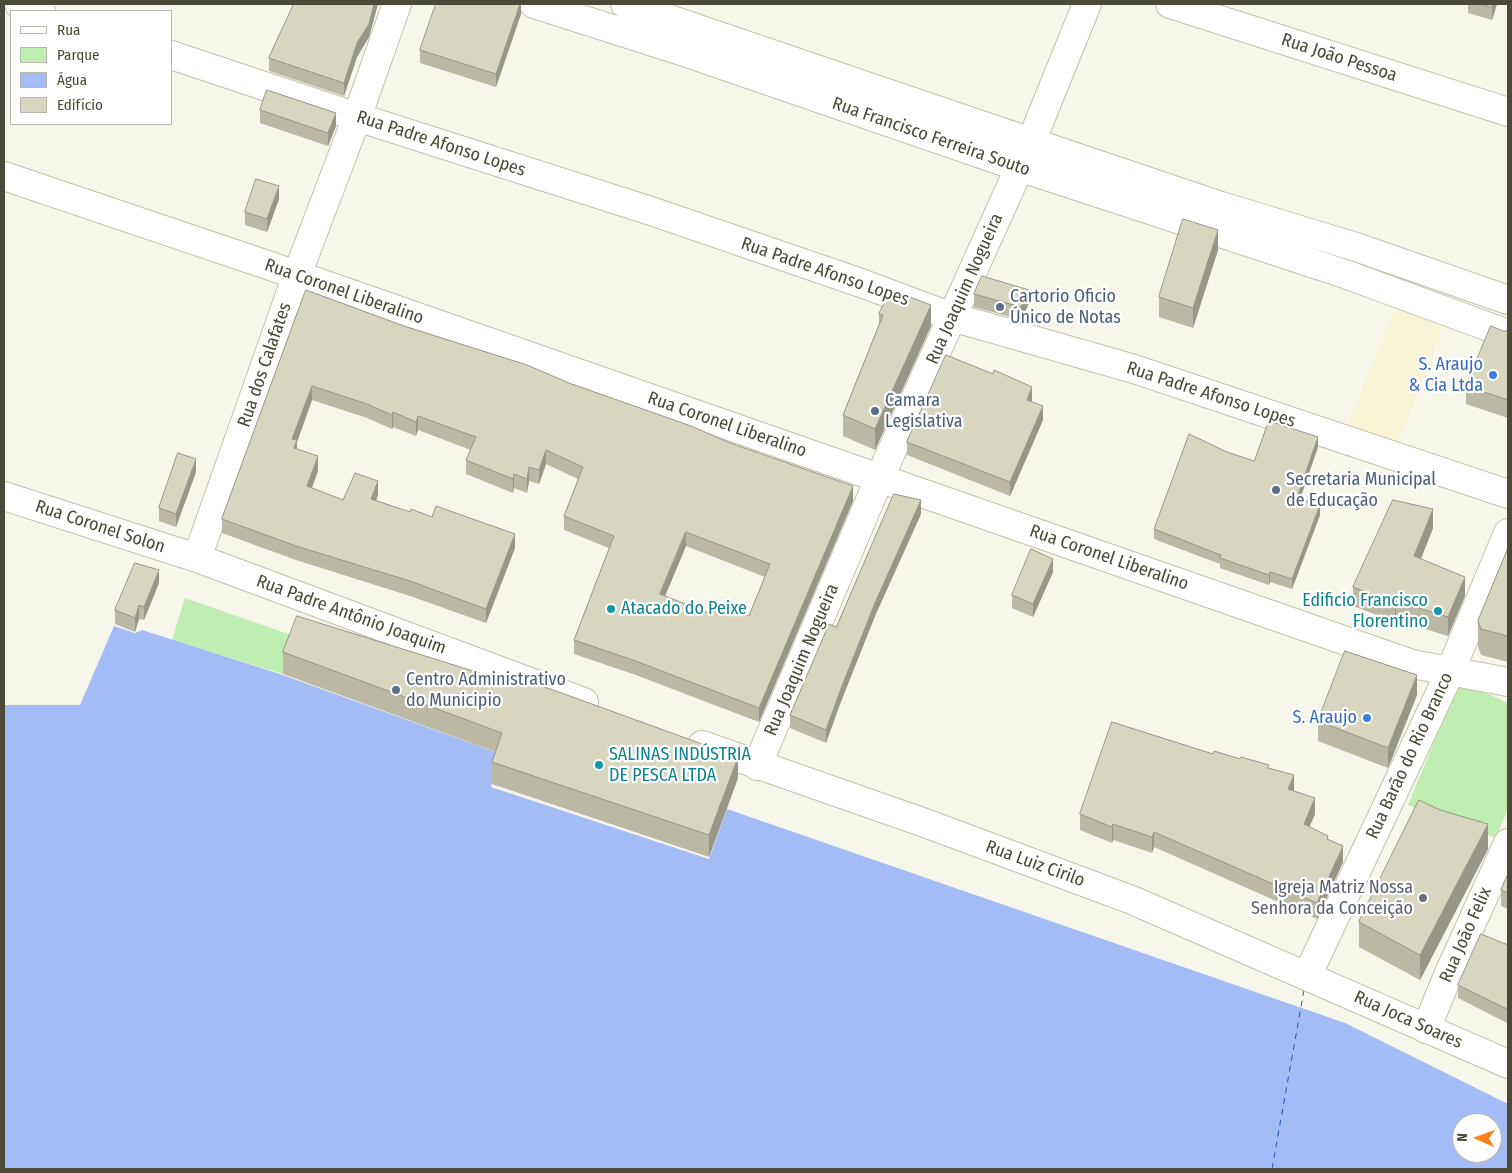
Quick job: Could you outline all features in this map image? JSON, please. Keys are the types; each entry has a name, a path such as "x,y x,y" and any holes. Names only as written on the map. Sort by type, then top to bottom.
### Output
{"street":[{"path":"19,4 38,10"},
{"name":"Rua dos Calafates","path":"197,558 297,275 357,117 397,4"},
{"name":"Rua Francisco Ferreira Souto","path":"534,4 684,52 1019,167 1356,247 1508,300"},
{"name":"Rua Francisco Ferreira Souto","path":"626,4 1031,142 1346,274 1508,334"},
{"name":"Rua Joaquim Nogueira","path":"757,766 880,478 1031,142 1087,4"},
{"name":"Rua João Pessoa","path":"1170,4 1508,112"},
{"path":"684,52 694,27"},
{"name":"Rua Padre Afonso Lopes","path":"172,55 651,212 862,283 952,317 1134,369 1508,494"},
{"name":"Rua Coronel Liberalino","path":"4,176 297,275 1412,664 1508,682"},
{"path":"1346,274 1356,247"},
{"name":"Rua Coronel Solon","path":"4,496 197,558"},
{"name":"Rua Barão do Rio Branco","path":"1307,976 1450,672 1508,533"},
{"name":"Rua Padre Antônio Joaquim","path":"197,558 609,711"},
{"path":"683,738 757,766"},
{"name":"Rua Luiz Cirilo","path":"757,766 925,823 1132,900 1307,976"},
{"name":"Rua João Felix","path":"1426,1029 1449,973 1508,843"},
{"name":"Rua Joca Soares","path":"1307,976 1508,1064"}],"shaded area":[{"path":"1395,308 1444,325 1396,448 1345,431"}],"green space":[{"path":"185,598 297,637 283,674 172,640"},
{"path":"1459,681 1508,703 1508,808 1496,838 1408,805"}],"water":[{"path":"114,626 135,633 142,630 283,675 501,754 491,787 709,859 727,809 1345,1023 1508,1104 1508,1169 4,1169 4,705 80,705"}],"building":[{"path":"294,4 374,4 369,24 357,43 344,83 269,58"},
{"path":"436,4 520,4 496,74 420,50"},
{"path":"1481,4 1493,4 1492,7"},
{"path":"267,90 336,113 328,133 260,110"},
{"path":"256,179 279,186 267,219 245,212"},
{"path":"1183,219 1218,230 1193,308 1159,297"},
{"path":"982,276 1029,290 1021,307 974,294"},
{"path":"306,290 404,326 527,365 569,383 691,426 730,443 853,486 759,708 633,660 574,640 614,536 564,516 583,467 546,450 539,470 529,467 527,479 514,474 513,479 466,460 476,437 418,416 416,422 393,412 392,415 367,404 312,386 292,439 297,440 294,448 318,456 307,486 343,500 355,473 378,481 371,499 410,512 411,509 432,517 436,506 515,534 486,609 410,581 296,546 222,519","holes":["686,532 770,564 749,616 717,603 711,614 660,594"]},
{"path":"891,290 931,305 875,429 843,415 883,315 879,314"},
{"name":"S. Araujo & Cia Ltda","path":"1491,326 1508,331 1508,400 1466,386"},
{"path":"946,355 993,374 994,370 1032,387 1027,400 1043,406 1010,482 907,442"},
{"path":"1269,421 1318,437 1297,498 1320,505 1292,579 1270,572 1269,575 1220,558 1221,555 1154,529 1189,434 1227,452 1254,461"},
{"path":"178,453 196,459 176,514 159,508"},
{"path":"894,494 921,500 875,603 826,730 790,715 829,624 836,627"},
{"path":"1393,500 1433,509 1414,556 1465,577 1448,617 1396,601 1395,603 1353,587"},
{"path":"1508,548 1508,636 1481,629 1478,621"},
{"path":"1031,549 1053,559 1033,604 1012,595"},
{"path":"135,563 159,570 144,607 139,605 135,618 115,610"},
{"path":"297,616 518,685 520,678 738,757 709,835 492,762 502,733 283,652"},
{"name":"S. Araujo","path":"1345,651 1417,675 1388,748 1318,721"},
{"path":"1112,722 1213,754 1214,751 1269,765 1268,768 1294,775 1288,789 1315,798 1304,824 1328,836 1327,839 1343,846 1317,903 1154,832 1152,837 1113,824 1112,827 1080,814"},
{"name":"Igreja Matriz Nossa Senhora da Conceição","path":"1419,800 1440,810 1488,824 1420,955 1359,922"},
{"path":"1508,874 1508,893 1501,890"},
{"path":"1481,934 1508,945 1507,1009 1458,985"}],"ferry route":[{"path":"1272,1169 1304,990"}],"place":[{"name":"Cartorio Oficio Único de Notas","path":"1000,307"},
{"name":"S. Araujo & Cia Ltda","path":"1493,375"},
{"name":"Camara Legislativa","path":"875,411"},
{"name":"Secretaria Municipal de Educação","path":"1276,490"},
{"name":"Atacado do Peixe","path":"611,609"},
{"name":"Edificio Francisco Florentino","path":"1438,611"},
{"name":"Centro Administrativo do Municipio","path":"396,690"},
{"name":"S. Araujo","path":"1367,718"},
{"name":"SALINAS INDÚSTRIA DE PESCA LTDA","path":"599,765"},
{"name":"Igreja Matriz Nossa Senhora da Conceição","path":"1423,898"}]}
